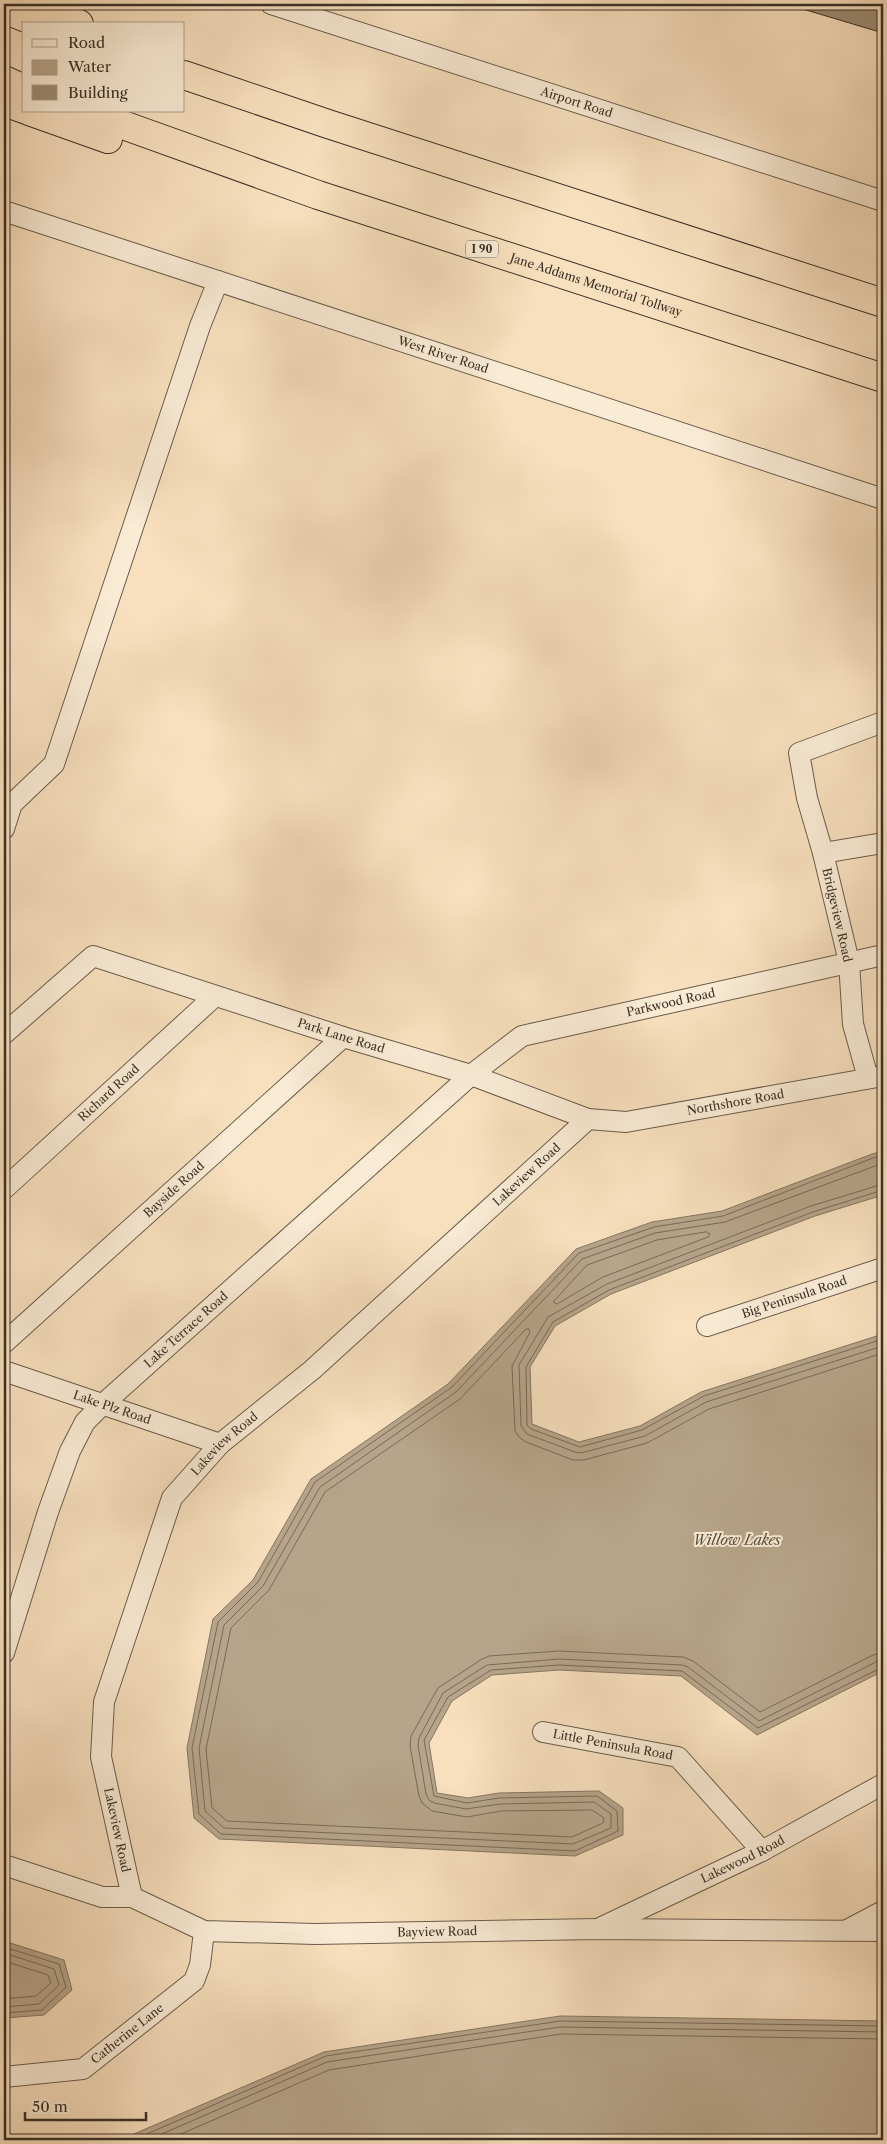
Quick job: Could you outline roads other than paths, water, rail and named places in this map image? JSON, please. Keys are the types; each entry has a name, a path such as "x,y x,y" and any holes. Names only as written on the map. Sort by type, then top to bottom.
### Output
{"highway":[{"path":"42,4 75,22"},
{"path":"4,9 37,22"},
{"path":"185,74 328,124 883,303"},
{"path":"4,80 22,88"},
{"path":"4,102 22,108"},
{"path":"32,112 153,156 318,195"},
{"name":"Jane Addams Memorial Tollway","path":"87,112 318,195 883,378"}],"street":[{"name":"Airport Road","path":"271,4 883,201"},
{"name":"West River Road","path":"4,211 883,499"},
{"path":"4,829 12,804 54,764 200,326 218,281"},
{"name":"Bridgeview Road","path":"876,1077 853,1024 849,962 823,853 807,798 799,753 883,722"},
{"path":"823,853 883,843"},
{"name":"Parkwood Road","path":"470,1075 522,1036 883,955"},
{"name":"Park Lane Road","path":"4,1034 93,956 343,1037 470,1075 588,1118"},
{"name":"Richard Road","path":"4,1189 215,996"},
{"name":"Bayside Road","path":"4,1343 343,1037"},
{"name":"Lake Terrace Road","path":"4,1653 48,1512 70,1451 85,1422 470,1075"},
{"name":"Northshore Road","path":"588,1118 626,1122 876,1077"},
{"name":"Lakeview Road","path":"132,1897 101,1757 104,1702 172,1498 220,1444 312,1370 588,1118"},
{"name":"Big Peninsula Road","path":"707,1326 883,1268"},
{"name":"Lake Plz Road","path":"4,1371 220,1444"},
{"name":"Little Peninsula Road","path":"543,1732 678,1757 762,1851"},
{"name":"Lakewood Road","path":"598,1929 762,1851 883,1784"},
{"name":"Bayview Road","path":"4,1865 102,1897 132,1897 204,1931 315,1934 598,1929 883,1931"},
{"path":"845,1930 883,1911"},
{"name":"Catherine Lane","path":"4,2077 83,2069 194,1981 200,1965 204,1931"}],"water":[{"name":"Willow Lakes","path":"883,1151 883,1195 815,1216 611,1294 555,1326 530,1367 532,1424 579,1442 640,1426 701,1392 883,1334 883,1671 757,1735 681,1676 559,1670 492,1675 452,1701 429,1743 437,1793 468,1798 499,1793 599,1791 623,1808 623,1835 575,1856 219,1839 194,1818 187,1748 213,1619 253,1580 311,1479 448,1384 576,1249 652,1222 722,1211"},
{"path":"4,1941 64,1960 72,1990 44,2015 4,2018"},
{"path":"560,2016 883,2021 883,2140 120,2140 324,2052"}]}
